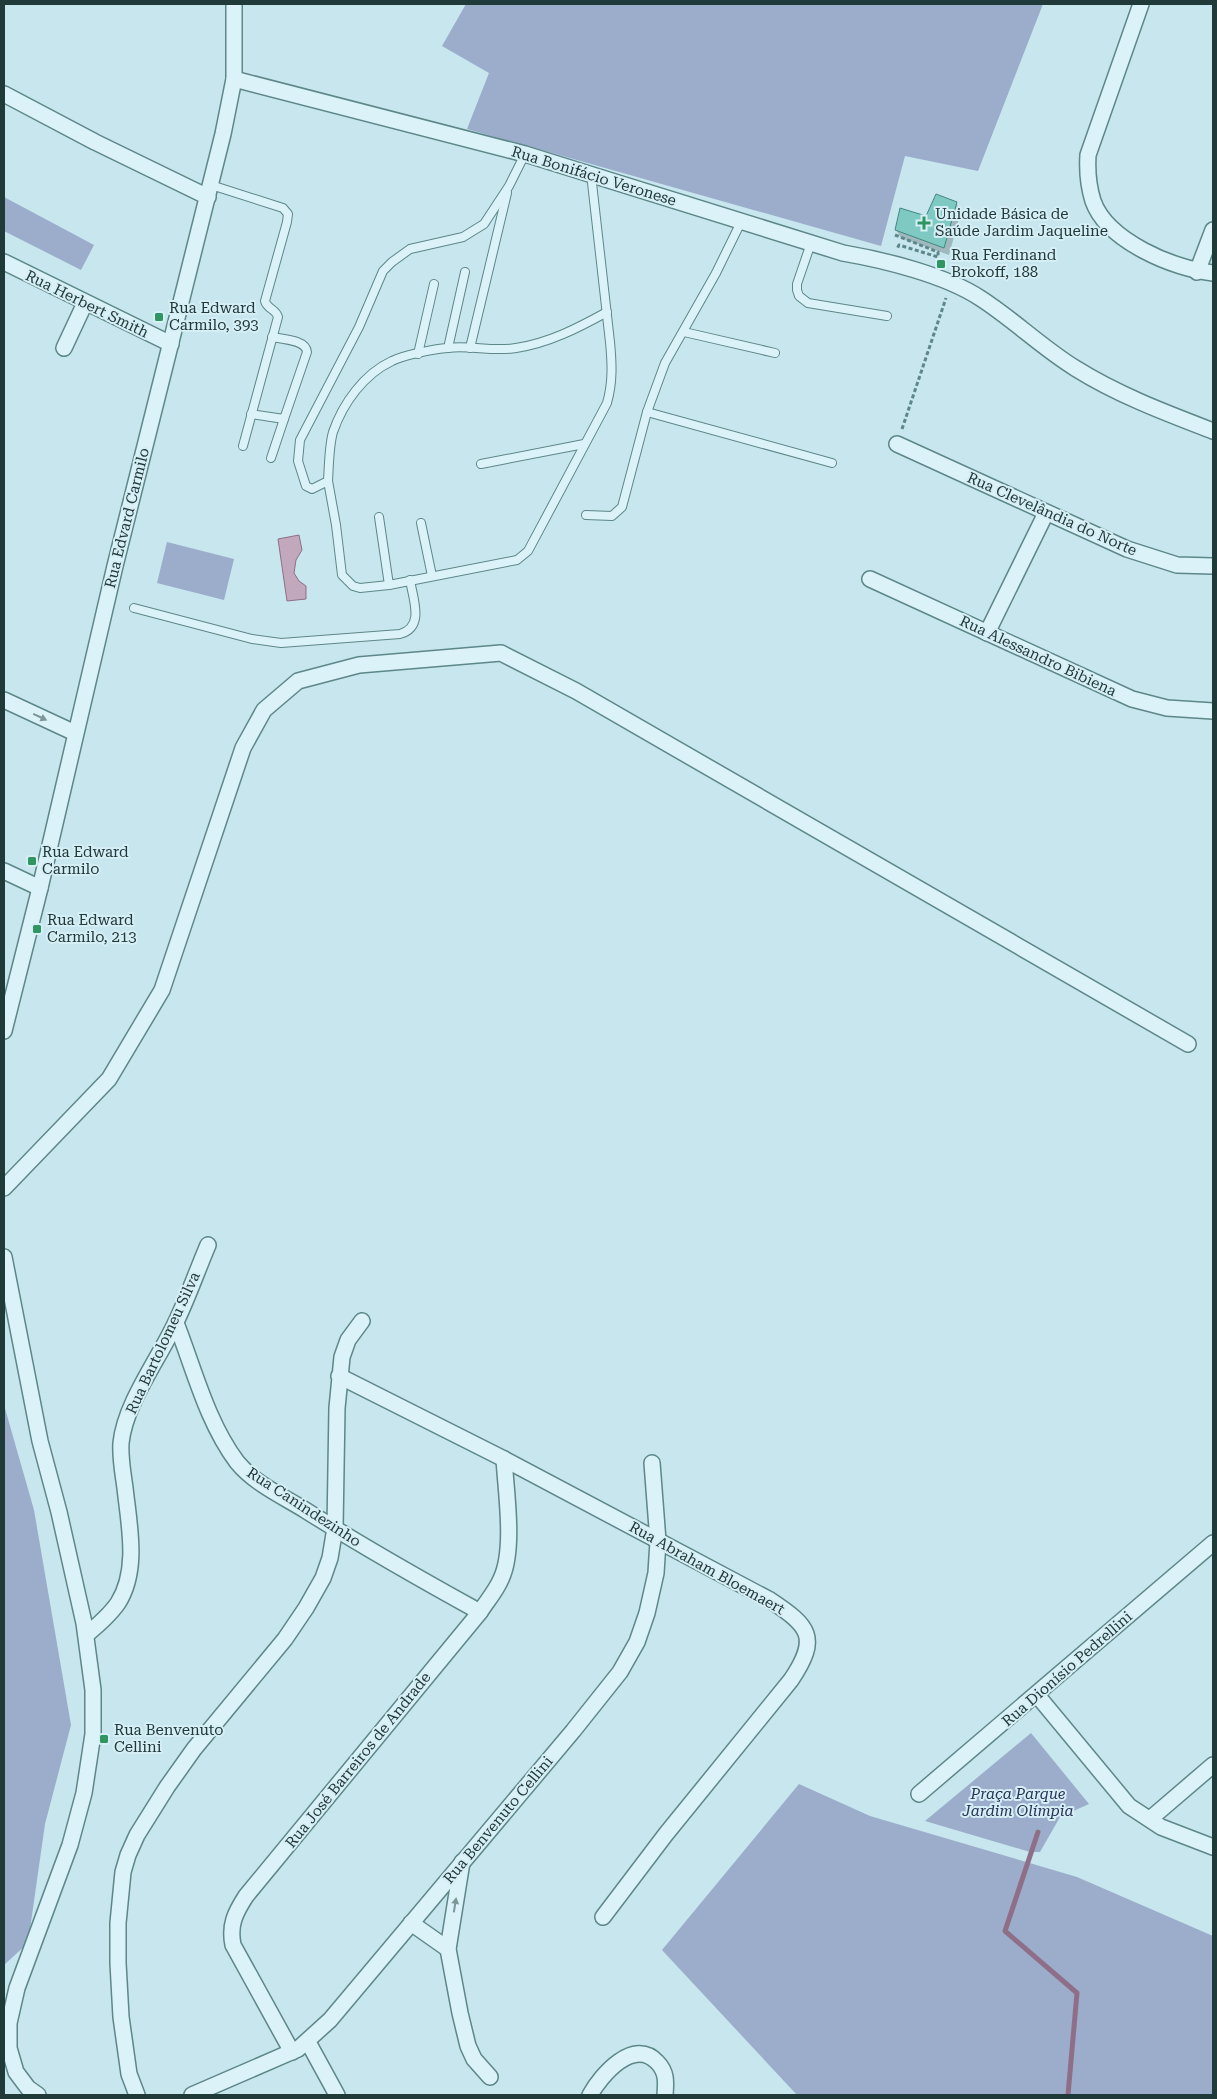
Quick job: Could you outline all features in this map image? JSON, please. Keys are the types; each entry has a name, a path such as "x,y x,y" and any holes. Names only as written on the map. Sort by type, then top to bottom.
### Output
{"street":[{"name":"Rua Edvard Carmilo","path":"4,1031 40,888 115,566 209,191 234,79 234,4"},
{"path":"1141,4 1088,155 1087,179 1094,203 1112,229 1149,255 1197,272 1213,273"},
{"name":"Rua Bonifácio Veronese","path":"234,79 525,154 811,244 892,263 950,283 978,296 1076,369 1152,408 1213,431"},
{"path":"4,94 95,142 209,191"},
{"path":"1197,272 1213,230"},
{"name":"Rua Herbert Smith","path":"4,262 171,344"},
{"path":"64,348 85,303"},
{"name":"Rua Clevelândia do Norte","path":"897,444 1127,549 1177,564 1213,566"},
{"path":"987,633 1046,513"},
{"name":"Rua Alessandro Bibiena","path":"870,579 1132,699 1167,708 1213,711"},
{"path":"4,1188 109,1079 162,990 243,748 264,710 298,681 359,665 501,653 576,691 1188,1044"},
{"path":"4,700 75,733"},
{"path":"4,871 40,888"},
{"name":"Rua Bartolomeu Silva","path":"86,1635 105,1619 124,1592 130,1569 131,1543 121,1462 121,1442 127,1415 176,1323 208,1245"},
{"path":"4,1257 40,1441 60,1512 86,1635 93,1690 93,1734 84,1793 70,1845 16,1988 9,2023 9,2048 16,2072 28,2088 38,2095"},
{"path":"137,2095 129,2074 121,2017 118,1963 118,1923 128,1855 147,1818 172,1780 194,1749 284,1640 306,1608 323,1578 330,1558 335,1528 339,1376 342,1357 348,1340 362,1321"},
{"name":"Rua Canindezinho","path":"176,1323 206,1404 224,1442 238,1463 255,1479 410,1574 480,1612"},
{"name":"Rua Abraham Bloemaert","path":"339,1376 504,1460 770,1600 795,1617 804,1627 807,1636 806,1656 791,1680 666,1834 603,1917"},
{"name":"Rua José Barreiros de Andrade","path":"292,2052 233,1945 231,1933 235,1912 246,1896 480,1612 502,1578 507,1559 508,1533 504,1460"},
{"name":"Rua Benvenuto Cellini","path":"192,2095 292,2052 308,2042 330,2020 573,1731 620,1672 637,1642 656,1574 658,1541 652,1463"},
{"name":"Rua Dionísio Pedrellini","path":"919,1794 1213,1543"},
{"path":"1037,1695 1129,1806 1161,1827 1213,1847"},
{"path":"1150,1819 1213,1765"},
{"path":"462,1861 448,1949 468,2046 474,2059 490,2078"},
{"path":"411,1922 448,1949"},
{"path":"308,2042 337,2095"},
{"path":"590,2095 609,2070 620,2061 633,2055 646,2054 654,2058 662,2067 665,2075 665,2095"}],"lane":[{"path":"328,481 312,488 306,486 298,462 300,440 359,327 383,271 410,249 463,237 475,232 484,224 509,186 525,154"},
{"path":"591,174 607,312 612,366 610,392 607,403 532,544 521,559 389,585 360,588 353,586 342,575 328,481 333,433 352,396 364,380 394,360 448,348 516,348 565,334 607,312"},
{"path":"470,348 509,186"},
{"path":"209,191 283,208 287,211 287,222 265,301 266,305 277,315 243,446"},
{"path":"586,515 612,516 620,510 647,412 665,363 684,332 741,222"},
{"path":"811,244 797,284 799,296 808,303 887,316"},
{"path":"448,348 466,272"},
{"path":"418,354 434,284"},
{"path":"684,332 775,353"},
{"path":"271,458 307,350 302,344 272,337"},
{"path":"647,412 832,463"},
{"path":"251,414 284,419"},
{"path":"481,464 584,444"},
{"path":"379,517 389,585"},
{"path":"421,523 432,576"},
{"path":"134,608 252,639 281,643 400,634 410,629 416,619 410,580"}],"path":[{"path":"892,263 898,245 938,257 938,252 895,235"},
{"path":"897,444 950,283"}],"green space":[{"path":"466,4 1043,4 978,171 905,156 881,246 467,129 489,73 442,46"},
{"path":"4,197 94,245 81,270 4,231"},
{"path":"167,542 234,559 224,600 157,583"},
{"path":"4,1405 34,1510 71,1725 45,1824 28,1943 4,1965"},
{"name":"Praça Parque Jardim Olímpia","path":"1031,1733 1089,1804 1060,1817 1040,1852 1030,1852 925,1821"},
{"path":"799,1784 870,1816 1077,1877 1213,1936 1213,2095 797,2095 662,1950"}],"shaded area":[{"path":"299,535 302,550 296,560 294,573 299,581 306,586 306,599 287,601 278,539"}],"building":[{"name":"Unidade Básica de Saúde Jardim Jaqueline","path":"936,194 957,202 944,248 895,230 900,208 926,216"}],"waterway":[{"path":"1038,1832 1005,1931 1077,1993 1068,2095"}],"place":[{"name":"Unidade Básica de Saúde Jardim Jaqueline","path":"924,223"},
{"name":"Rua Ferdinand Brokoff, 188","path":"941,264"},
{"name":"Rua Edward Carmilo, 393","path":"159,317"},
{"name":"Rua Edward Carmilo","path":"32,861"},
{"name":"Rua Edward Carmilo, 213","path":"37,929"},
{"name":"Rua Benvenuto Cellini","path":"104,1739"}]}
